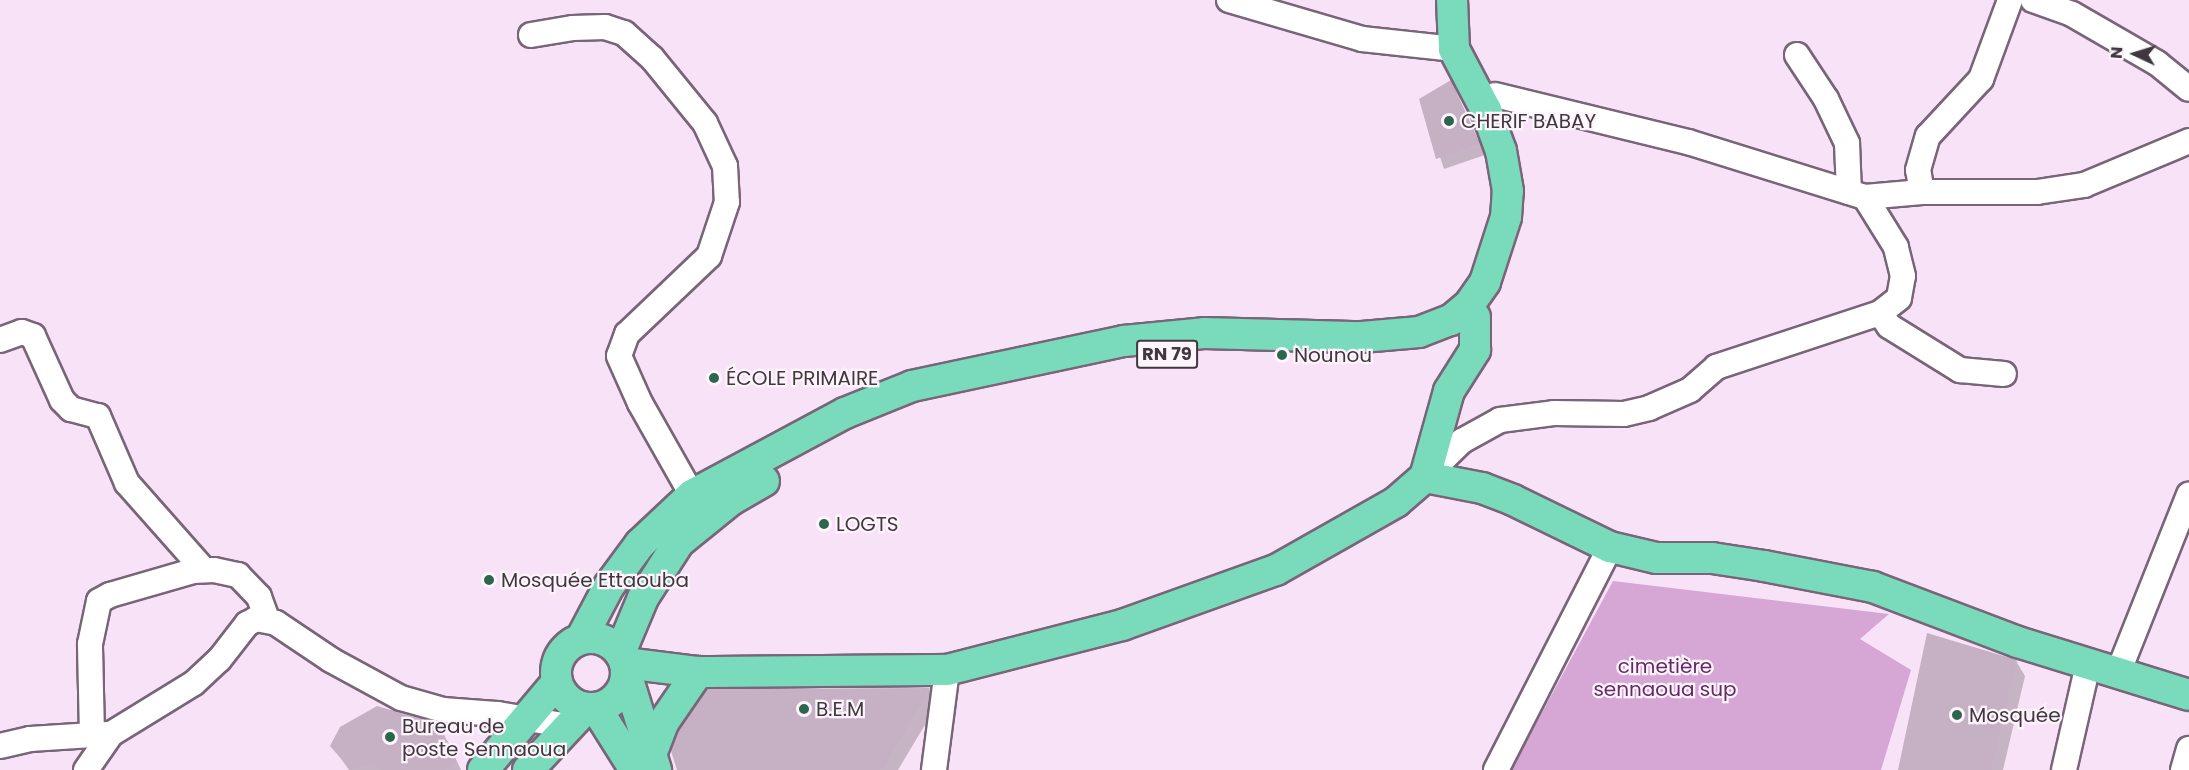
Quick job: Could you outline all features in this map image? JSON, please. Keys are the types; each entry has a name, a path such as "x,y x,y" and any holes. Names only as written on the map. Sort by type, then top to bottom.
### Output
{"main road":[{"path":"648,764 571,702 557,682 558,661 563,652 581,639 609,585 640,544 692,495 845,413 912,386 985,368 1124,341 1204,333 1362,337 1419,332 1451,320 1469,305 1485,282 1506,217 1508,190 1502,151 1486,110 1454,49 1452,0"},
{"name":"RN 79","path":"624,663 659,570 680,542 731,500 803,457 922,400 1078,362 1188,351 1364,350 1417,344 1446,337 1475,317 1498,293 1524,227 1526,189 1517,152 1465,28 1466,0"},
{"path":"624,663 698,672 947,670 1122,625 1276,570 1396,502 1425,477 1449,391 1475,350 1475,317"},
{"path":"1425,477 1503,496 1610,547 1656,558 1712,558 1754,564 1873,587 2088,664 2189,695"},
{"path":"581,639 603,639 624,663 648,764"},
{"path":"528,770 584,714 614,700 624,663"},
{"path":"648,764 663,723 698,672"},
{"path":"483,770 523,718 557,682"}],"street":[{"path":"1229,0 1362,39 1454,49"},
{"path":"1922,192 1918,170 1928,136 1981,79 2010,0"},
{"path":"2034,0 2082,20 2157,63 2189,89"},
{"path":"531,35 573,28 605,27 624,33 652,58 705,123 725,166 727,202 709,256 627,334 619,356 640,403 692,495 714,515"},
{"path":"1425,477 1462,441 1500,420 1554,413 1624,414 1649,408 1690,390 1716,367 1880,313 1899,298 1903,276 1896,247 1857,195 1847,143 1826,99 1797,55"},
{"path":"1495,95 1688,142 1857,195 1922,192 2037,192 2084,185 2189,141"},
{"path":"1880,313 1889,326 1960,370 2004,374"},
{"path":"0,340 22,332 33,336 62,400 71,409 98,416 127,483 204,570"},
{"path":"2118,673 2189,495"},
{"path":"1496,770 1610,547"},
{"path":"86,770 102,734 90,644 99,602 110,595 204,570 238,575 259,597 267,619 332,660 401,698 442,710 523,718 584,714"},
{"path":"0,746 30,739 102,734 194,683 219,660 247,624 267,619"},
{"path":"2064,770 2088,664"},
{"path":"934,770 947,670"},
{"path":"2183,770 2189,749"}],"green space":[{"name":"cimetière sennaoua sup","path":"1613,581 1889,614 1860,639 1911,670 1881,770 1511,770"}],"building":[{"name":"CHERIF BABAY","path":"1451,80 1480,144 1436,159 1419,99"},
{"name":"Mosquée","path":"1927,633 2017,660 1992,770 1898,770"},
{"name":"B.E.M","path":"930,688 882,770 677,770 671,751 678,731 707,689"},
{"name":"Bureau de poste Sennaoua","path":"377,706 439,724 457,762 446,770 381,770 375,764 351,770 330,746 340,727"}],"place":[{"name":"CHERIF BABAY","path":"1449,121"},
{"name":"Nounou","path":"1282,355"},
{"name":"ÉCOLE PRIMAIRE","path":"714,378"},
{"name":"LOGTS","path":"824,524"},
{"name":"Mosquée Ettaouba","path":"489,580"},
{"name":"B.E.M","path":"804,709"},
{"name":"Mosquée","path":"1957,715"},
{"name":"Bureau de poste Sennaoua","path":"390,737"}]}
